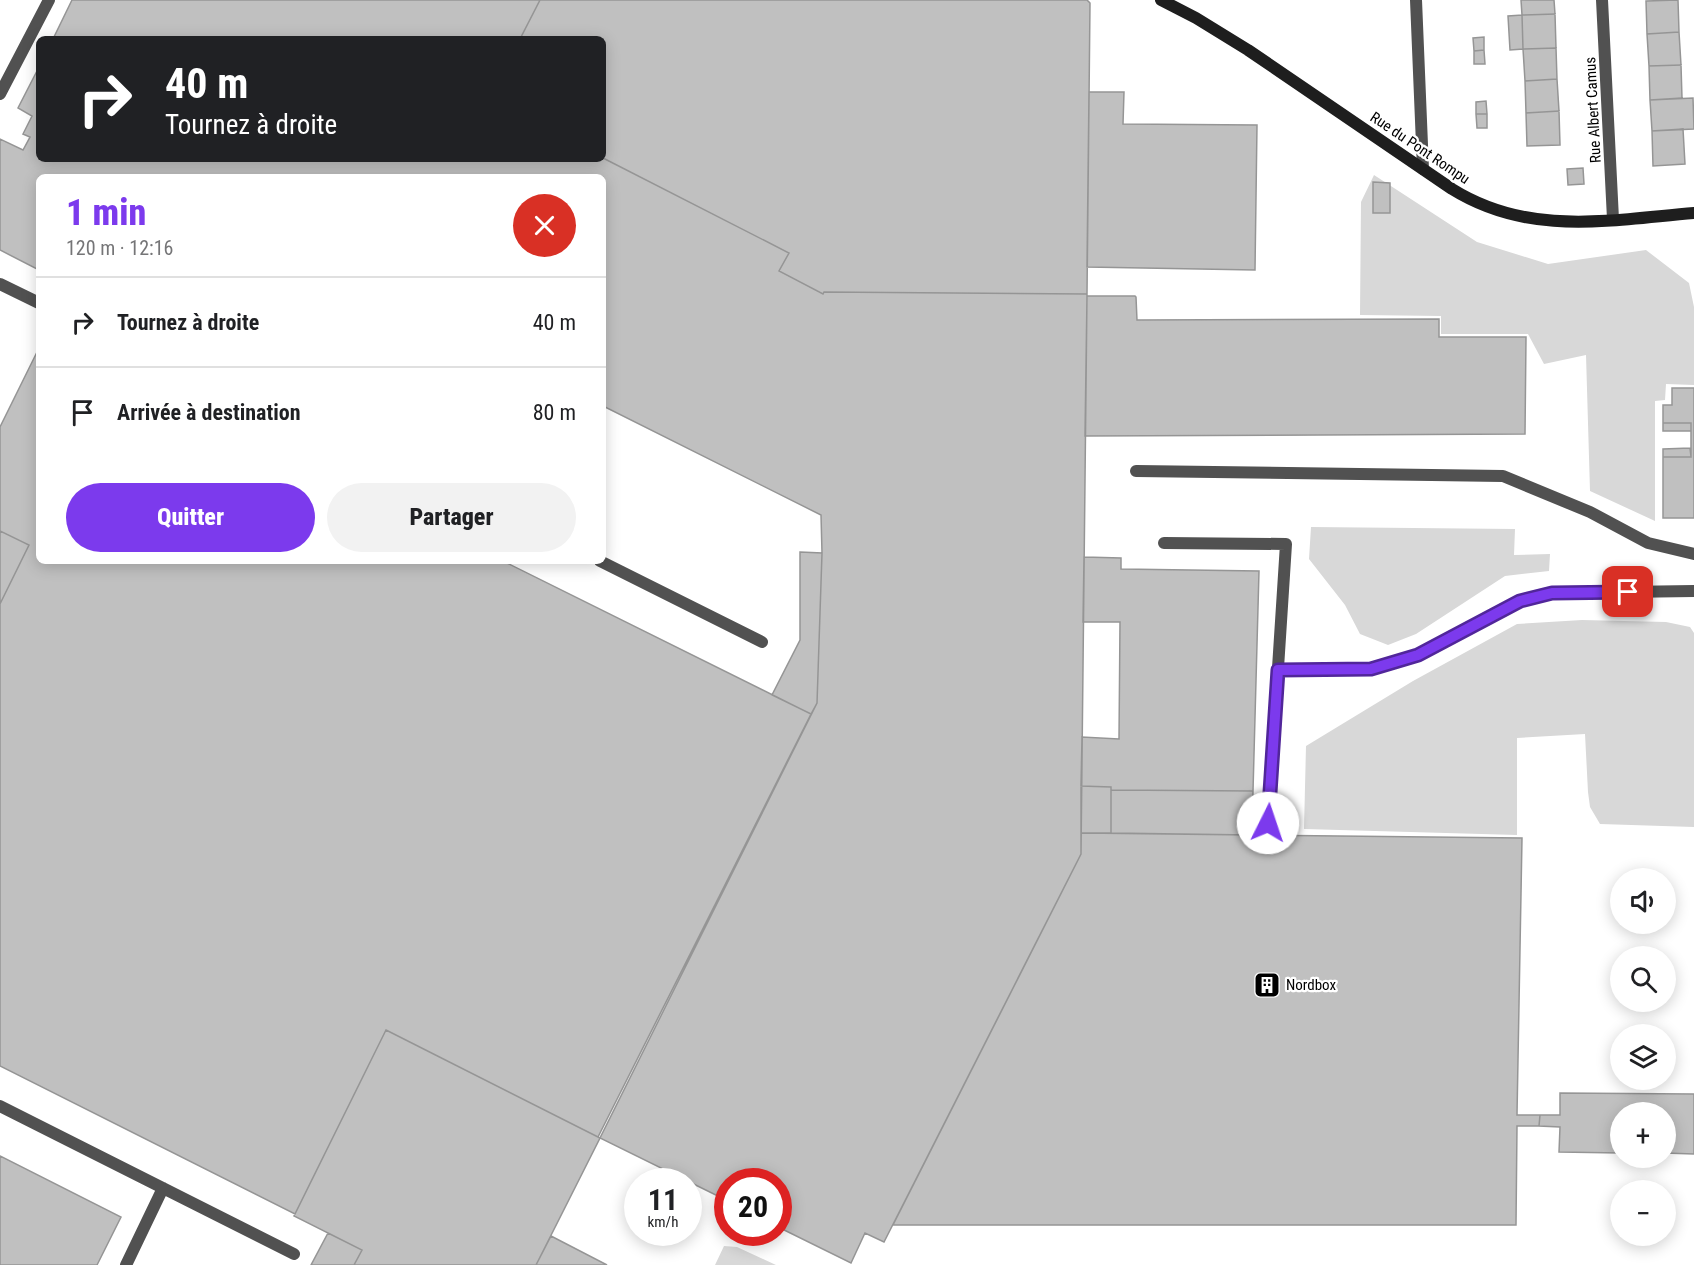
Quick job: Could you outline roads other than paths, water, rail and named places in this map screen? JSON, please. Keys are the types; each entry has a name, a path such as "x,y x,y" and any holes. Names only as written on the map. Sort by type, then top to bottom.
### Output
{"street":[{"path":"0,94 50,0"},
{"name":"Rue du Pont Rompu","path":"1161,0 1248,50 1465,197 1487,207 1534,219 1562,222 1694,213"},
{"path":"1416,0 1423,169"},
{"name":"Rue Albert Camus","path":"1602,0 1613,219"},
{"path":"0,284 36,302"},
{"path":"1136,471 1503,476 1590,512 1648,543 1694,554"},
{"path":"1164,543 1286,544 1268,823"},
{"path":"606,564 762,642"},
{"path":"1278,670 1371,669 1418,655 1520,601 1552,593 1694,591"},
{"path":"0,1106 294,1254"},
{"path":"126,1265 163,1188"}],"place":[{"name":"Nordbox","path":"1267,985"}]}
